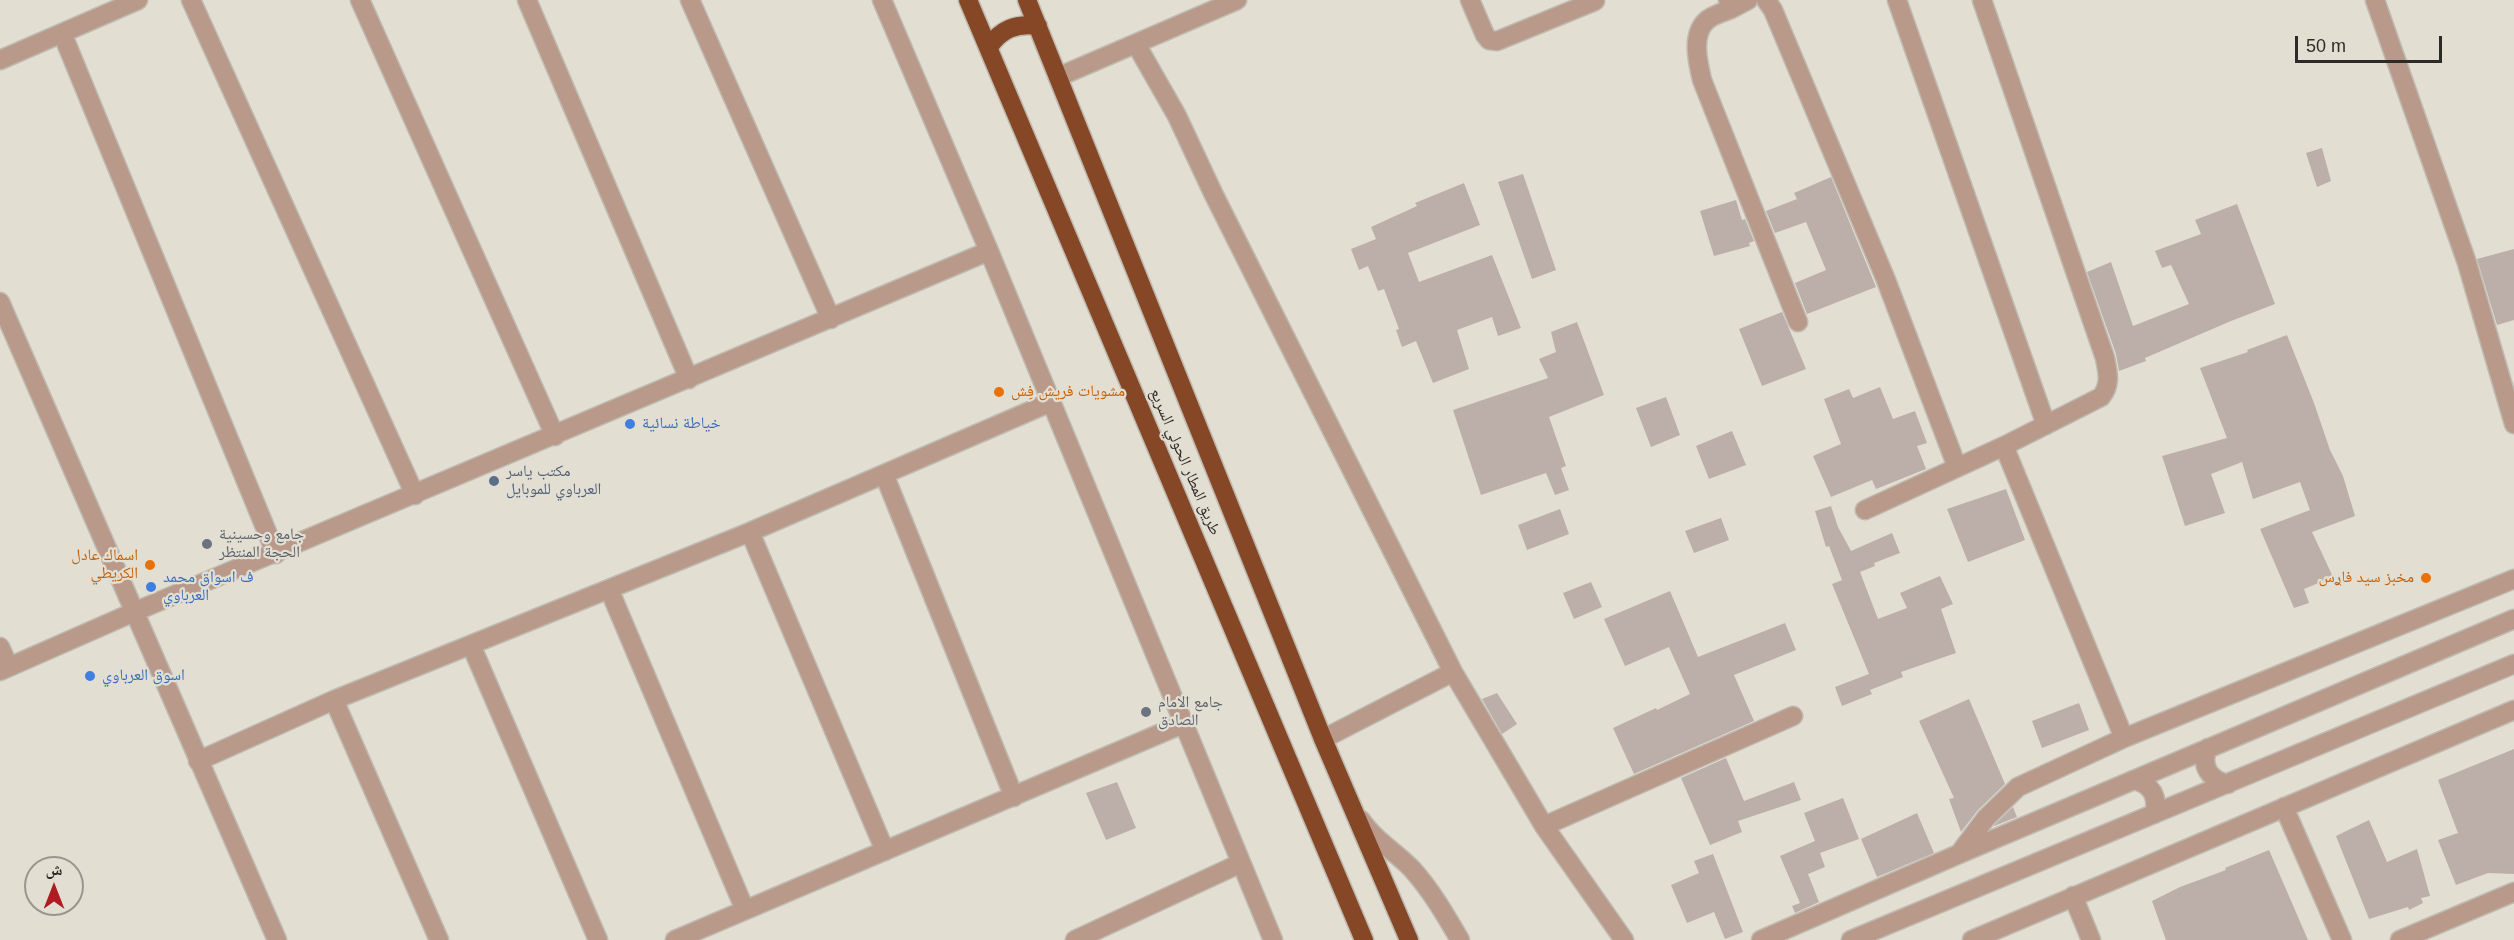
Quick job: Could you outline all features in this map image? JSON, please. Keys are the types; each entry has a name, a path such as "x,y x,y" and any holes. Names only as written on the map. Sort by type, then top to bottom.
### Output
{"highway":[{"name":"طريق المطار الحولي السريع","path":"968,0 1365,940"},
{"name":"طريق المطار الحولي السريع","path":"1027,0 1323,739 1408,940"},
{"path":"988,47 994,39 1009,28 1019,25 1038,26"}],"street":[{"path":"0,60 138,0"},
{"path":"191,0 415,495"},
{"path":"360,0 555,436"},
{"path":"527,0 690,379"},
{"path":"690,0 831,319"},
{"path":"882,0 989,251 1274,940"},
{"path":"1058,77 1237,0"},
{"path":"1470,0 1485,35 1489,40 1497,41 1595,1"},
{"path":"1748,0 1730,4 1707,20 1699,31 1698,61 1702,80 1798,322"},
{"path":"1766,0 1773,10 1886,280 1957,467"},
{"path":"1897,0 2046,424"},
{"path":"1865,510 2004,446 2101,397 2107,389 2108,375 2101,347 1982,0"},
{"path":"2374,0 2467,263 2514,424"},
{"path":"62,33 276,554"},
{"path":"1137,44 1177,116 1218,204 1453,672 1544,826 1624,940"},
{"path":"0,647 5,669 134,612 276,554 989,251"},
{"path":"0,302 198,761 272,939"},
{"path":"198,761 334,700 750,532 1051,402"},
{"path":"2004,446 2124,738"},
{"path":"884,474 1014,797"},
{"path":"750,532 885,851"},
{"path":"1959,854 1986,818 2018,787 2124,738 2514,579"},
{"path":"609,589 746,910"},
{"path":"1761,940 2514,619"},
{"path":"471,645 598,940"},
{"path":"1851,940 1882,934 2154,814 2514,664"},
{"path":"1323,739 1453,672"},
{"path":"334,700 439,940"},
{"path":"1972,940 2514,710"},
{"path":"1544,826 1793,716"},
{"path":"680,939 1185,723"},
{"path":"2208,748 2205,763 2209,773 2217,781 2228,784"},
{"path":"2133,780 2144,783 2153,791 2156,802 2154,814"},
{"path":"1350,801 1374,836 1401,858 1422,882 1460,940"},
{"path":"2284,807 2342,940"},
{"path":"1082,939 1241,863"},
{"path":"2409,938 2514,892"},
{"path":"2073,897 2091,940"}],"building":[{"path":"2322,148 2331,181 2317,187 2306,153"},
{"path":"1523,174 1556,270 1532,279 1498,182"},
{"path":"1831,177 1876,287 1807,314 1795,283 1826,270 1806,222 1775,233 1766,211 1797,199 1794,193"},
{"path":"1464,183 1480,225 1408,253 1419,282 1492,255 1521,328 1498,336 1492,317 1457,330 1469,369 1433,383 1416,341 1402,347 1396,330 1399,329 1384,289 1378,291 1368,266 1359,270 1351,249 1376,239 1371,227 1417,206 1415,203"},
{"path":"1736,200 1742,220 1745,219 1754,241 1749,243 1750,246 1714,256 1700,211"},
{"path":"2237,204 2275,304 2119,371 2116,354 2087,272 2111,262 2133,326 2189,304 2171,265 2162,268 2155,251 2201,234 2195,220"},
{"path":"2514,249 2514,320 2497,325 2477,259"},
{"path":"1782,312 1806,369 1762,386 1739,329"},
{"path":"1577,322 1604,395 1549,417 1566,466 1561,468 1569,490 1555,495 1546,473 1481,495 1453,410 1548,378 1539,359 1556,352 1551,332"},
{"path":"2287,335 2330,450 2343,476 2355,516 2312,532 2333,577 2304,589 2309,603 2294,608 2260,529 2310,510 2300,482 2253,499 2242,462 2211,474 2225,513 2185,526 2162,456 2227,438 2200,368 2248,352 2247,350"},
{"path":"1880,387 1893,419 1915,411 1927,443 1917,446 1926,469 1876,489 1872,480 1831,497 1813,456 1841,444 1824,399 1849,389 1853,398"},
{"path":"1666,397 1680,435 1651,447 1636,408"},
{"path":"1732,431 1746,465 1709,479 1696,446"},
{"path":"2006,489 2025,540 1968,562 1947,509"},
{"path":"1831,506 1838,527 1851,551 1892,533 1900,553 1874,563 1875,566 1860,572 1878,619 1907,608 1900,593 1940,576 1953,604 1941,609 1956,653 1901,672 1903,677 1870,690 1872,694 1842,706 1835,687 1869,674 1832,584 1842,580 1829,546 1826,547 1815,511"},
{"path":"1560,509 1569,534 1527,550 1518,525"},
{"path":"1721,518 1729,540 1694,553 1685,531"},
{"path":"1591,582 1602,607 1574,619 1563,593"},
{"path":"1670,591 1698,657 1785,623 1796,650 1734,675 1754,721 1634,774 1613,728 1690,694 1669,647 1625,666 1604,619"},
{"path":"1497,693 1517,724 1502,734 1482,699"},
{"path":"1969,699 2005,784 1978,810 1961,832 1949,799 1954,798 1919,721"},
{"path":"2079,703 2089,730 2042,748 2032,721"},
{"path":"2514,749 2514,874 2488,873 2456,885 2438,840 2458,833 2438,780"},
{"path":"1726,758 1744,801 1794,782 1801,800 1738,821 1742,832 1710,845 1681,778"},
{"path":"1117,782 1136,828 1106,840 1086,793"},
{"path":"1843,798 1859,839 1820,853 1825,867 1808,874 1819,902 1795,913 1792,906 1800,903 1780,856 1815,841 1804,813"},
{"path":"2013,807 2017,817 1994,826 1994,825"},
{"path":"1917,813 1934,853 1877,877 1861,839"},
{"path":"2369,820 2387,862 2417,849 2430,896 2421,898 2423,903 2409,910 2408,907 2369,919 2336,836"},
{"path":"2269,850 2308,940 2166,940 2152,901"},
{"path":"1713,854 1743,932 1725,939 1714,912 1687,923 1671,885 1699,873 1694,861"}],"place":[{"name":"مشويات فريش فِش","path":"999,392"},
{"name":"خياطة نسائية","path":"630,424"},
{"name":"مكتب ياسر العرباوي للموبايل","path":"494,481"},
{"name":"جامع وحسينية الحجة المنتظر","path":"207,544"},
{"name":"اسماك عادل الكريطي","path":"150,565"},
{"name":"مخبز سيد فاࢪس","path":"2426,578"},
{"name":"ف اسواق محمد العرباوي","path":"151,587"},
{"name":"اسوق العرباوي","path":"90,676"},
{"name":"جامع الامام الصادق","path":"1146,712"}]}
